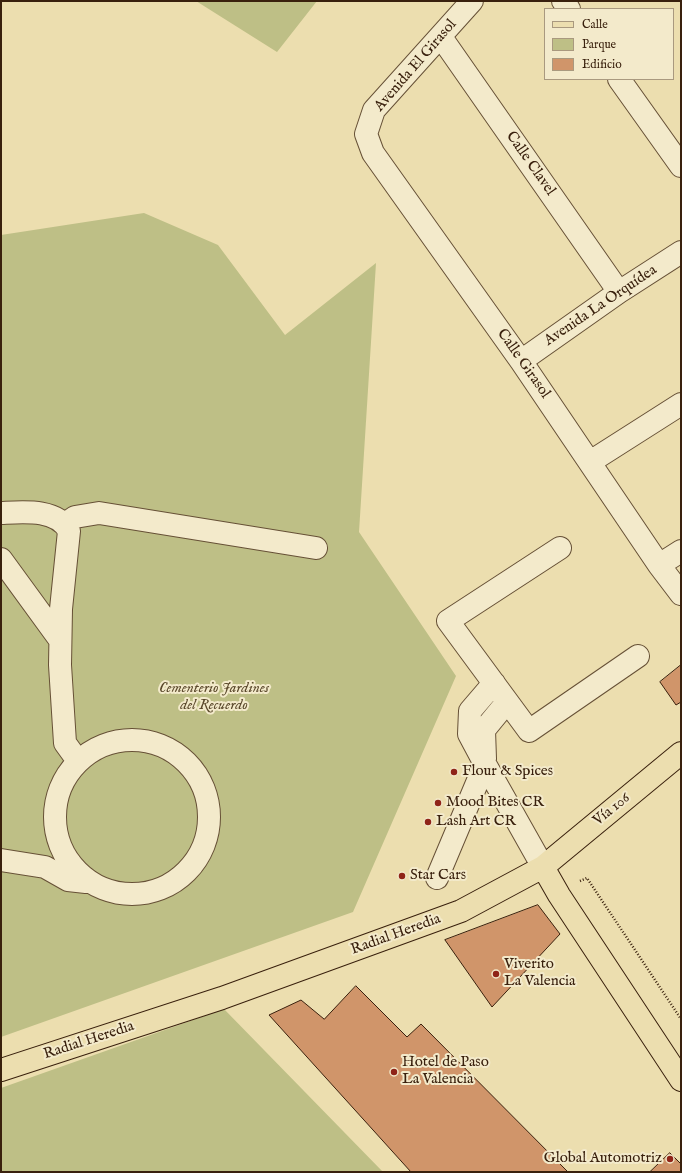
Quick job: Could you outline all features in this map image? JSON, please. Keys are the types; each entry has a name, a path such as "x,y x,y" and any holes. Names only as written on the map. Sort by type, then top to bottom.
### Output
{"main road":[{"name":"Vía 106","path":"543,867 681,753"},
{"name":"Radial Heredia","path":"1,1070 207,1002 461,911 543,867"},
{"path":"543,867 559,895 681,1080"},
{"path":"1,1082 108,1045 207,1002"}],"street":[{"name":"Avenida El Girasol","path":"366,134 374,110 472,1"},
{"name":"Calle Clavel","path":"441,36 619,292"},
{"path":"620,80 681,166"},
{"name":"Calle Girasol","path":"366,134 372,153 520,361 659,565 681,594"},
{"name":"Avenida La Orquídea","path":"520,361 619,292 681,252"},
{"path":"590,462 681,404"},
{"path":"1,513 23,512 47,514 65,524 69,531 60,640 60,665 65,743 78,761"},
{"path":"65,524 75,517 99,513 316,548"},
{"path":"560,548 448,621 529,732 638,656"},
{"path":"659,565 681,551"},
{"path":"1,559 60,640"},
{"path":"494,683 470,711 469,734 543,867"},
{"path":"437,878 485,764 484,730 507,702"},
{"path":"130,739 156,743 168,748 184,759 196,774 205,791 209,810 208,829 203,848 193,865 179,878 163,889 144,894 125,895 106,891 88,882 71,867 60,847 54,824 58,794 64,780 78,761 93,749 111,742 130,739"},
{"path":"1,860 45,867 68,880 88,882"}],"path":[{"path":"580,881 587,878 681,1019"}],"green space":[{"path":"196,1 317,1 277,52"},
{"name":"Cementerio Jardines del Recuerdo","path":"144,213 218,245 285,335 376,263 359,532 456,676 353,912 1,1037 1,235"},
{"path":"224,1009 383,1172 1,1172 1,1088"}],"building":[{"path":"681,665 681,702 676,705 660,682"},
{"name":"Viverito La Valencia","path":"538,905 560,934 492,1007 445,940"},
{"name":"Hotel de Paso La Valencia","path":"356,986 407,1037 421,1024 568,1172 411,1172 269,1015 301,1000 324,1019"},
{"name":"Global Automotriz","path":"670,1153 681,1164 681,1172 650,1172"}],"place":[{"name":"Flour & Spices","path":"454,772"},
{"name":"Mood Bites CR","path":"438,803"},
{"name":"Lash Art CR","path":"428,822"},
{"name":"Star Cars","path":"402,876"},
{"name":"Viverito La Valencia","path":"496,974"},
{"name":"Hotel de Paso La Valencia","path":"394,1072"},
{"name":"Global Automotriz","path":"670,1159"}]}
